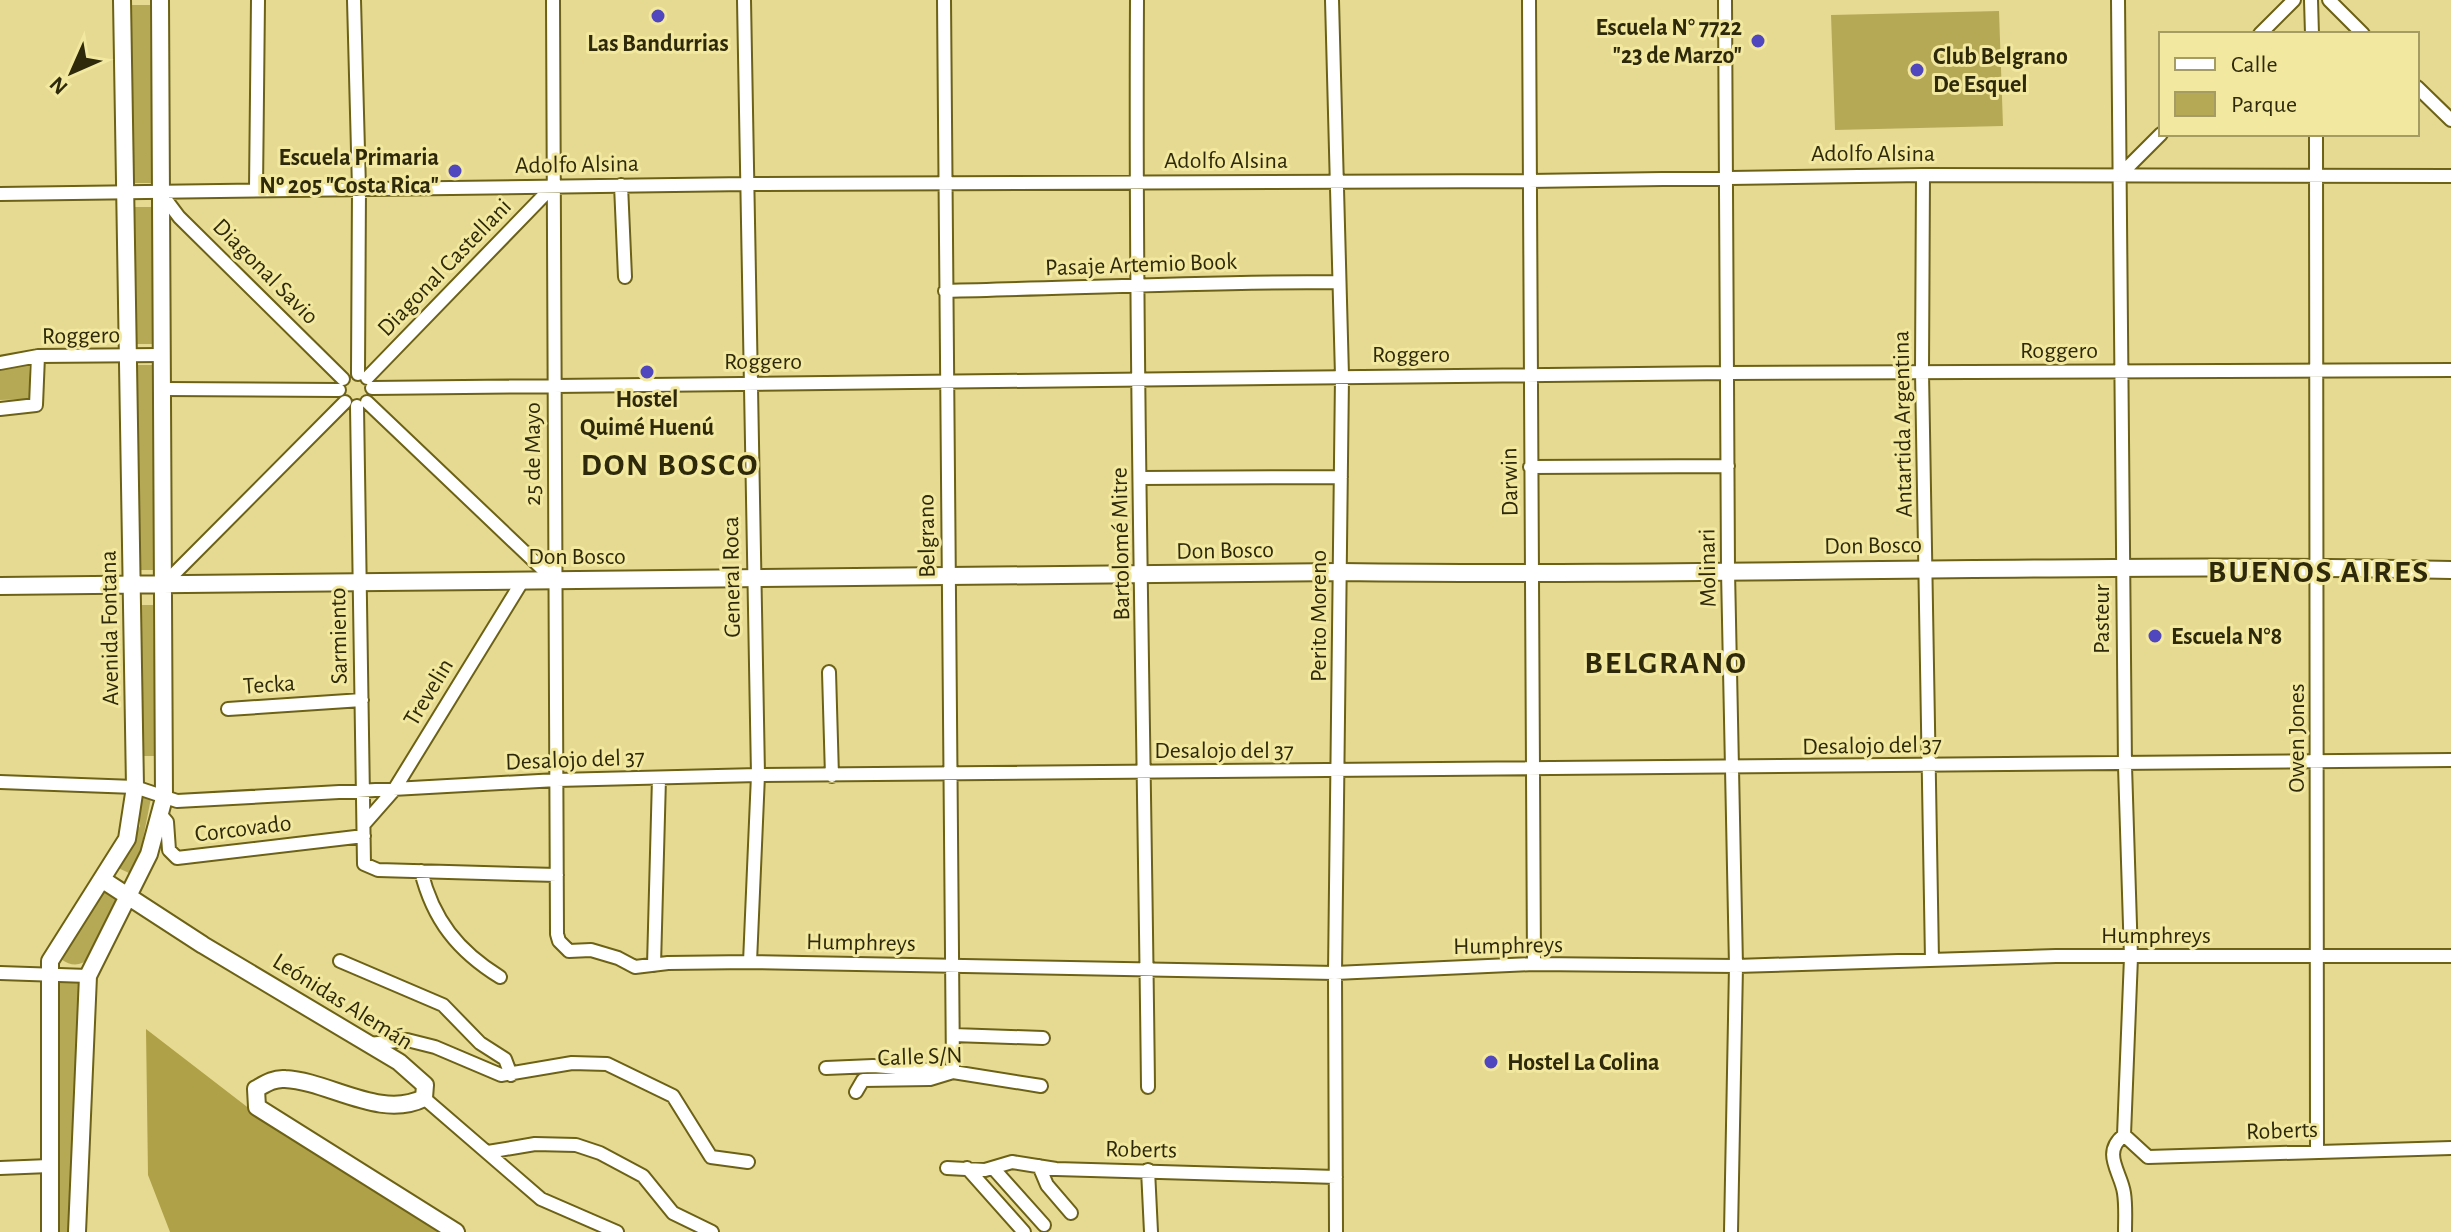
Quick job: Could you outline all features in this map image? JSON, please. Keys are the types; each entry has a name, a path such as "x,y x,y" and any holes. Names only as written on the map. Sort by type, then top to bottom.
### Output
{"street":[{"name":"Avenida Fontana","path":"50,1232 50,974 54,952 127,839 135,787 131,356 122,0"},
{"path":"77,1232 88,976 154,841 163,806 160,0"},
{"path":"256,189 258,0"},
{"path":"163,585 356,403 365,380 354,0"},
{"name":"25 de Mayo","path":"553,0 557,934 559,941 569,951"},
{"name":"General Roca","path":"744,0 758,775 750,962"},
{"name":"Belgrano","path":"944,0 953,1072"},
{"name":"Bartolomé Mitre","path":"1137,0 1136,285 1146,773 1148,1087"},
{"name":"Perito Moreno","path":"1332,0 1342,376 1340,771 1335,973 1336,1232"},
{"name":"Darwin","path":"1529,0 1534,964"},
{"name":"Molinari","path":"1725,0 1728,571 1736,966 1731,1232"},
{"name":"Pasteur","path":"2118,0 2125,766 2131,957 2124,1135 2113,1147 2112,1162 2124,1191 2125,1232"},
{"path":"2262,32 2294,0"},
{"path":"2311,0 2312,32"},
{"path":"2329,0 2361,32"},
{"path":"2419,89 2451,120"},
{"path":"2120,175 2159,136"},
{"name":"Owen Jones","path":"2316,136 2317,1150"},
{"name":"Antartida Argentina","path":"1923,175 1922,372 1928,569 1932,960"},
{"name":"Adolfo Alsina","path":"0,194 621,185 1529,181 1726,176 2451,176"},
{"path":"621,185 625,277"},
{"name":"Diagonal Castellani","path":"365,380 553,186"},
{"name":"Diagonal Savio","path":"160,192 179,217 356,403"},
{"name":"Pasaje Artemio Book","path":"945,291 1339,282"},
{"name":"Roggero","path":"0,363 38,356 162,355"},
{"path":"0,409 36,405 39,401 38,356"},
{"name":"Roggero","path":"365,380 554,384 946,383 1342,376 2451,370"},
{"path":"162,389 341,384 365,380"},
{"path":"356,403 554,580"},
{"name":"Sarmiento","path":"356,403 364,864 378,870 421,871"},
{"path":"1530,467 1728,466"},
{"path":"1140,478 1341,477"},
{"name":"Don Bosco","path":"0,586 1340,572 1533,575 1928,569 2317,567 2451,570"},
{"name":"Trevelin","path":"365,829 394,790 523,580"},
{"path":"829,672 832,776"},
{"name":"Tecka","path":"228,709 362,700"},
{"name":"Desalojo del 37","path":"0,782 135,787 163,806 177,801 557,780 758,775 2125,766 2451,760"},
{"path":"654,965 659,778"},
{"name":"Corcovado","path":"163,806 169,850 177,858 365,829"},
{"path":"500,977 476,962 436,918 421,871 557,875"},
{"name":"Leónidas Alemán","path":"103,880 203,945 399,1062 425,1085 424,1098"},
{"name":"Humphreys","path":"569,951 591,950 635,967 750,962 1335,973 1534,964 1736,966 2131,957 2451,956"},
{"path":"568,965 569,951"},
{"path":"340,961 443,1005 480,1043 505,1059 511,1075"},
{"path":"0,973 88,976"},
{"path":"953,1035 1043,1038"},
{"path":"369,1044 407,1040 435,1047 490,1073 511,1075 572,1063 607,1064 673,1096 711,1157 748,1162"},
{"path":"826,1068 873,1066 953,1072"},
{"name":"Calle S/N","path":"856,1092 863,1080 930,1079 953,1072 1041,1086"},
{"path":"456,1232 257,1107 256,1089 272,1080 286,1079 384,1103 405,1105 424,1098 555,1208 617,1232"},
{"name":"Roberts","path":"2124,1135 2148,1157 2451,1148"},
{"path":"488,1152 535,1144 576,1145 600,1153 643,1176 673,1213 712,1232"},
{"name":"Roberts","path":"947,1168 993,1168 1012,1162 1039,1166 1336,1177"},
{"path":"0,1168 49,1166"},
{"path":"1039,1166 1047,1185 1071,1213"},
{"path":"967,1168 1024,1232"},
{"path":"993,1168 1044,1225"},
{"path":"1148,1170 1151,1232"}],"green space":[{"path":"131,5 150,5 153,183 134,183"},
{"name":"Club Belgrano De Esquel","path":"1999,11 2003,126 1835,130 1831,15"},
{"path":"135,207 154,207 156,344 137,344"},
{"path":"29,362 30,399 0,400 0,369"},
{"path":"137,365 156,365 158,570 139,570"},
{"path":"141,605 153,605 156,756 143,756"},
{"path":"140,796 151,798 141,849 129,873 116,867 140,826"},
{"path":"101,891 118,900 91,958 83,963 65,962 61,959 60,948"},
{"path":"56,980 83,981 71,1232 56,1232"}],"shaded area":[{"path":"146,1029 285,1136 452,1232 170,1232 148,1175"}],"place":[{"name":"Las Bandurrias","path":"658,16"},
{"name":"Escuela N° 7722 \"23 de Marzo\"","path":"1758,41"},
{"name":"Club Belgrano De Esquel","path":"1917,70"},
{"name":"Escuela Primaria Nº 205 \"Costa Rica\"","path":"455,171"},
{"name":"Hostel Quimé Huenú","path":"647,372"},
{"name":"Escuela N°8","path":"2155,636"},
{"name":"Hostel La Colina","path":"1491,1062"}],"district":[{"name":"DON BOSCO","path":"670,464"},
{"name":"BUENOS AIRES","path":"2319,571"},
{"name":"BELGRANO","path":"1666,662"}]}
